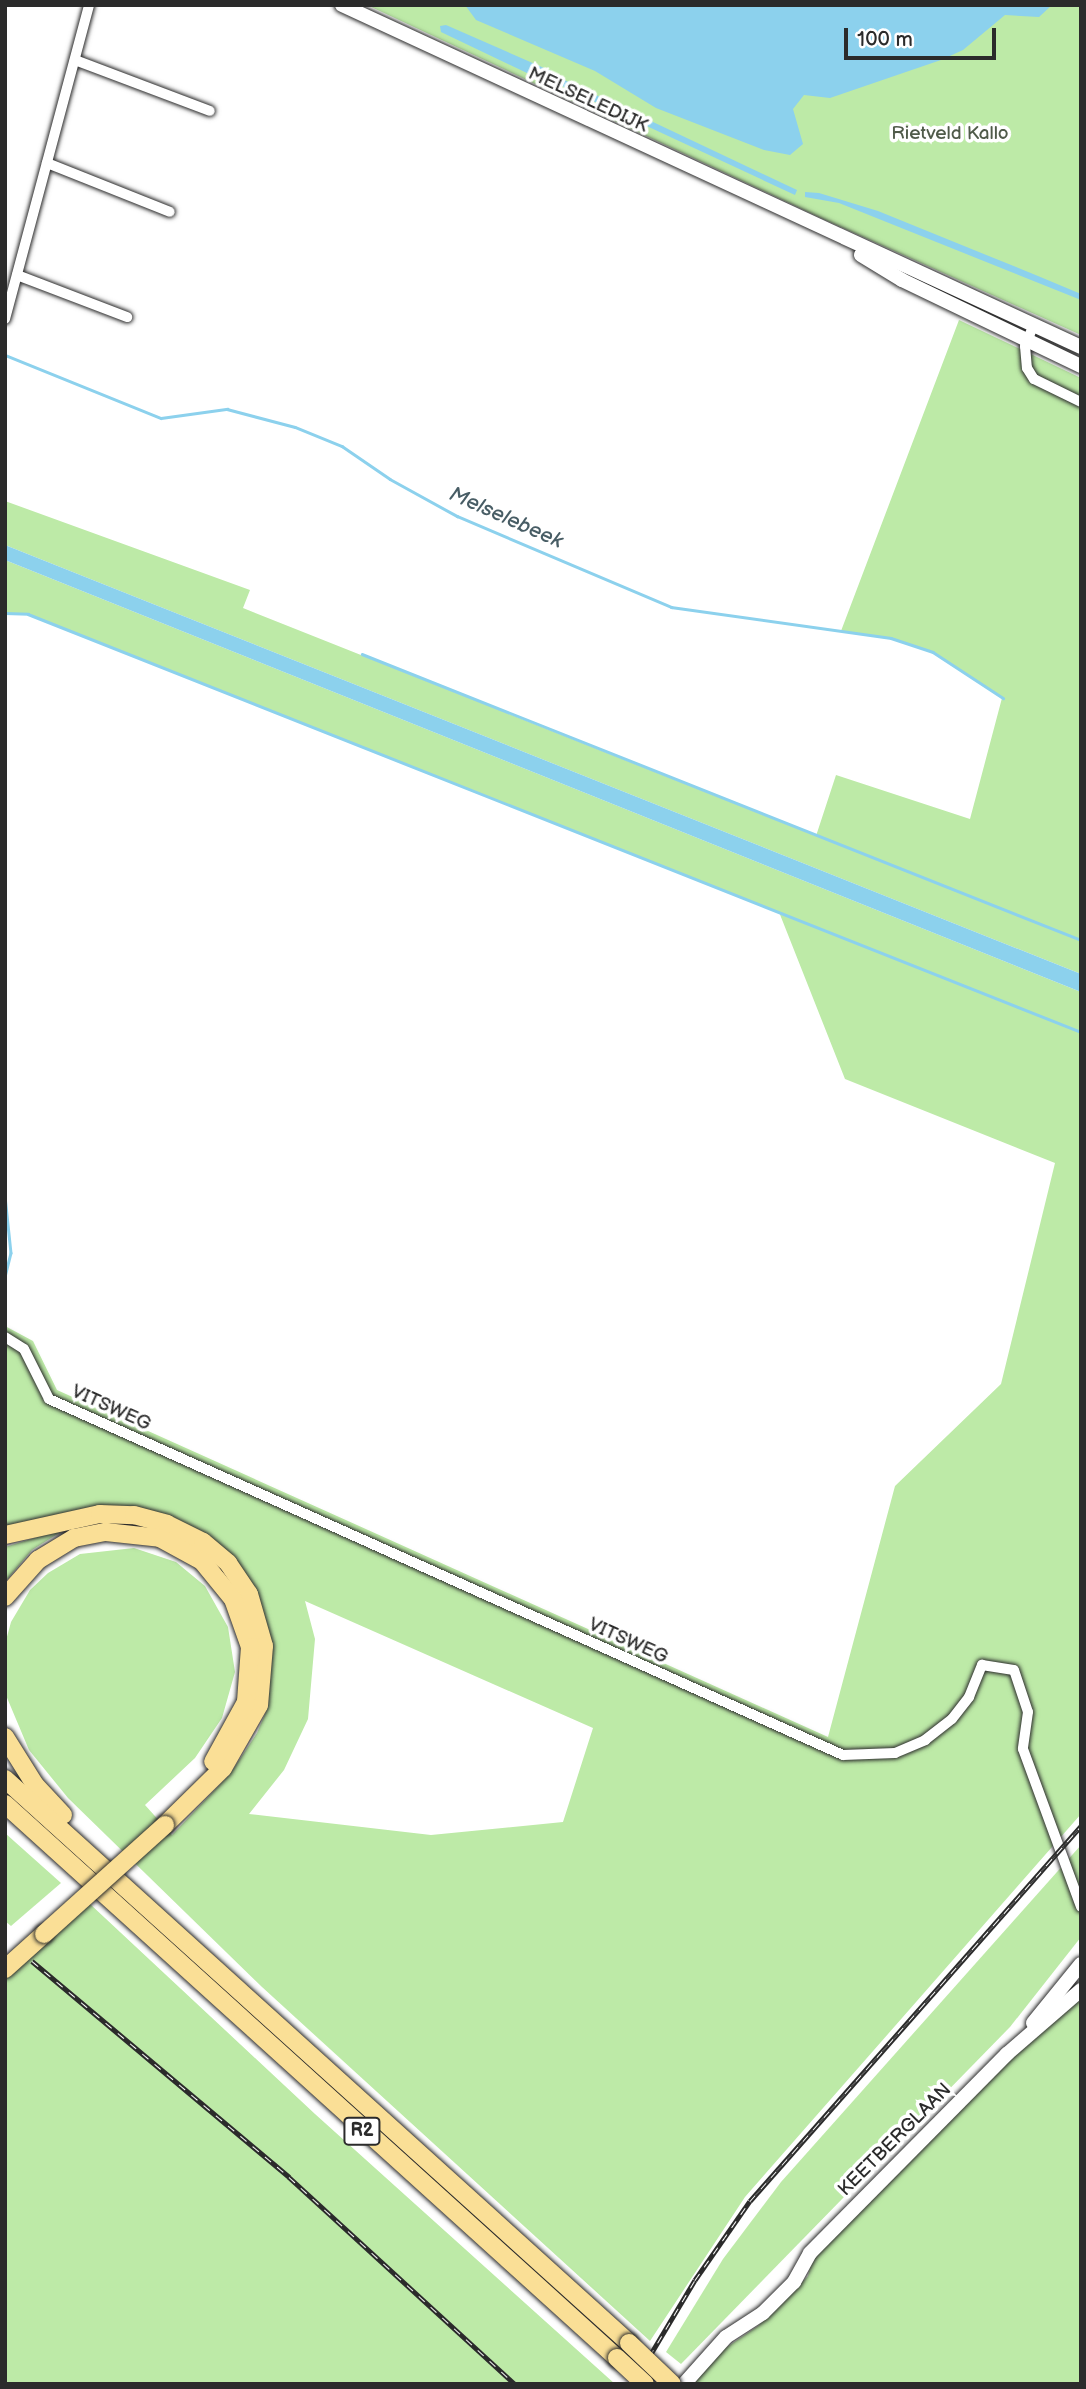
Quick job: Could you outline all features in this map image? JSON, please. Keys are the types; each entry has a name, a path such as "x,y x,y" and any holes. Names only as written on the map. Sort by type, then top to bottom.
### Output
{"highway":[{"path":"5,1535 100,1514 134,1516 167,1524 203,1542 228,1563 249,1594 264,1646 259,1705 223,1768 160,1821 39,1931 5,1969"},
{"path":"5,1597 37,1560 74,1538 106,1532 136,1532 184,1548 217,1576 233,1598 250,1647 246,1702 237,1725 207,1769 160,1821"},
{"path":"5,1737 34,1786 251,1999"},
{"name":"R2","path":"5,1779 251,1999 672,2384"},
{"name":"R2","path":"5,1804 112,1899 328,2100 645,2384"},
{"path":"5,1815 112,1899"},
{"path":"5,1954 39,1931"}],"main road":[{"name":"MELSELEDIJK","path":"342,5 818,229 1081,347"},
{"name":"MELSELEDIJK","path":"818,229 902,280 1081,366"},
{"name":"KEETBERGLAAN","path":"1007,2054 1081,1964"},
{"name":"KEETBERGLAAN","path":"684,2384 735,2328 763,2313 794,2282 810,2253 1007,2054 1081,1990"}],"street":[{"path":"5,319 89,5"},
{"path":"75,60 210,111"},
{"path":"47,163 170,212"},
{"path":"17,275 127,317"},
{"path":"1034,324 1027,341 1027,368 1034,379 1081,402"},
{"name":"VITSWEG","path":"5,1337 24,1349 49,1399 843,1755 895,1752 925,1741 969,1697 982,1665 1014,1670 1028,1712 1023,1749 1081,1907"}],"green space":[{"name":"Rietveld Kallo","path":"367,5 1081,5 1081,335 823,219"},
{"path":"959,320 1081,378 1081,974 5,545 5,501 250,590 243,608 816,836 836,775 970,819 1002,698 933,652 891,638 841,631"},
{"path":"5,560 1081,992 1081,1814 745,2197 650,2341 262,1987 68,1798 29,1750 5,1693 5,1644 11,1622 30,1590 48,1573 80,1554 134,1548 176,1562 205,1586 228,1627 235,1672 222,1718 195,1758 145,1805 172,1835 230,1774 257,1733 268,1707 273,1644 249,1578 232,1558 169,1518 5,1528 5,1326 33,1341 57,1390 828,1737 895,1486 1001,1384 1055,1163 845,1079 779,912 28,614 5,613","holes":["305,1601 593,1728 563,1822 431,1835 249,1814 284,1770 308,1719 315,1639"]},
{"path":"67,1528 32,1550 5,1582 5,1547"},
{"path":"5,1833 61,1883 11,1926 5,1921"},
{"path":"1081,1845 1081,1937 1010,2027 681,2364 666,2352 723,2259 781,2182"},
{"path":"90,1904 315,2114 615,2384 5,2384 5,1978"},
{"path":"1081,1996 1081,2384 695,2382 718,2353 758,2326 808,2276 812,2259 1016,2053"}],"water":[{"path":"465,5 1052,5 1039,17 1005,15 963,50 941,60 830,98 804,95 793,109 803,144 790,155 764,150 656,108 595,71 476,20"},
{"path":"446,25 551,71 550,75 527,73 441,32 440,26"},
{"path":"560,78 797,190 795,195 567,89 558,83"},
{"path":"805,192 819,193 878,211 1038,276 1081,294 1081,300 839,203 805,197"},
{"path":"5,545 1081,974 1081,992 5,560"}],"waterway":[{"name":"Melselebeek","path":"5,355 161,418 227,409 295,427 342,446 390,479 457,516 671,607 891,638 933,652 1003,698"},
{"path":"5,613 28,614 1081,1032"},
{"path":"362,654 1081,940"},
{"path":"5,1196 11,1253 5,1277"}],"railway":[{"path":"633,2384 695,2280 750,2201 1081,1826"},
{"path":"32,1961 289,2177 515,2384"}]}
